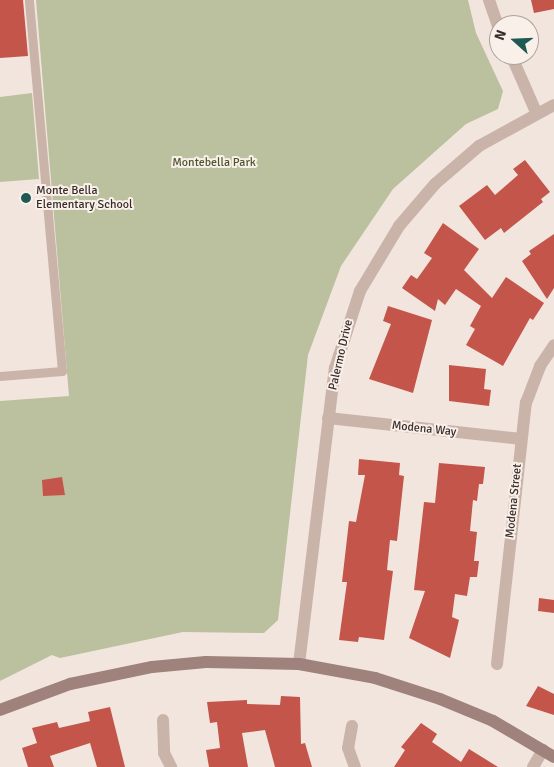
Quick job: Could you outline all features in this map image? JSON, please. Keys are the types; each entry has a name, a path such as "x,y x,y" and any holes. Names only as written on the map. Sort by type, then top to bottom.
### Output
{"street":[{"path":"489,0 494,15"},
{"path":"515,65 536,112"},
{"name":"Palermo Drive","path":"298,664 328,418 339,352 351,313 399,226 456,164 536,112 554,105"},
{"name":"Modena Street","path":"497,664 521,439 528,396 554,345"},
{"name":"Modena Way","path":"328,418 521,439"},
{"path":"0,710 70,684 152,667 206,662 298,664 375,678 440,699 493,721 549,753 533,767"},
{"path":"163,720 164,753 171,767"},
{"path":"352,726 348,748 355,767"}],"lane":[{"path":"0,376 62,371 29,0"}],"green space":[{"name":"Montebella Park","path":"36,0 468,0 476,33 489,61 489,65 491,65 503,91 498,109 466,124 393,189 341,266 308,355 278,620 264,633 183,632 60,658 52,655 0,681 0,401 69,396"},
{"path":"32,93 39,179 0,182 0,97"}],"building":[{"path":"0,0 23,0 28,56 0,58"},
{"path":"531,0 554,0 554,9 534,13"},
{"path":"525,160 550,192 541,199 543,202 504,233 501,228 485,240 459,206 487,185 495,195 518,175 513,169"},
{"path":"443,223 479,249 464,270 492,298 506,277 544,303 533,320 530,318 503,366 466,345 475,329 470,326 481,306 456,289 445,305 438,299 435,311 402,288 411,275 417,279 432,258 424,253"},
{"path":"554,234 554,288 547,299 522,261 531,254 529,251"},
{"path":"388,306 432,320 413,393 369,379 391,324 383,321"},
{"path":"449,365 486,369 484,389 491,390 489,406 449,401"},
{"path":"359,459 400,463 399,475 404,476 397,541 390,540 387,570 393,571 384,640 359,637 358,642 339,640 347,582 342,582 349,521 356,522 365,475 358,475"},
{"path":"439,463 485,467 483,484 479,484 477,501 473,500 470,531 477,532 474,561 479,561 477,577 470,577 467,596 455,594 452,617 459,620 450,658 409,638 425,591 414,590 424,502 435,503"},
{"path":"62,477 65,495 43,496 42,480"},
{"path":"539,598 554,600 554,613 538,611"},
{"path":"538,686 554,694 554,715 526,706"},
{"path":"281,696 300,697 301,744 305,743 312,767 275,767 265,730 242,733 248,767 209,767 206,750 220,748 217,722 210,723 207,702 247,700 247,704 280,705"},
{"path":"110,707 125,767 97,767 90,743 50,756 54,767 28,767 22,748 37,743 32,728 57,722 59,728 90,721 88,712"},
{"path":"421,723 437,734 432,742 461,762 469,749 498,767 394,767 405,750 401,747"}],"place":[{"name":"Monte Bella Elementary School","path":"26,198"}]}
